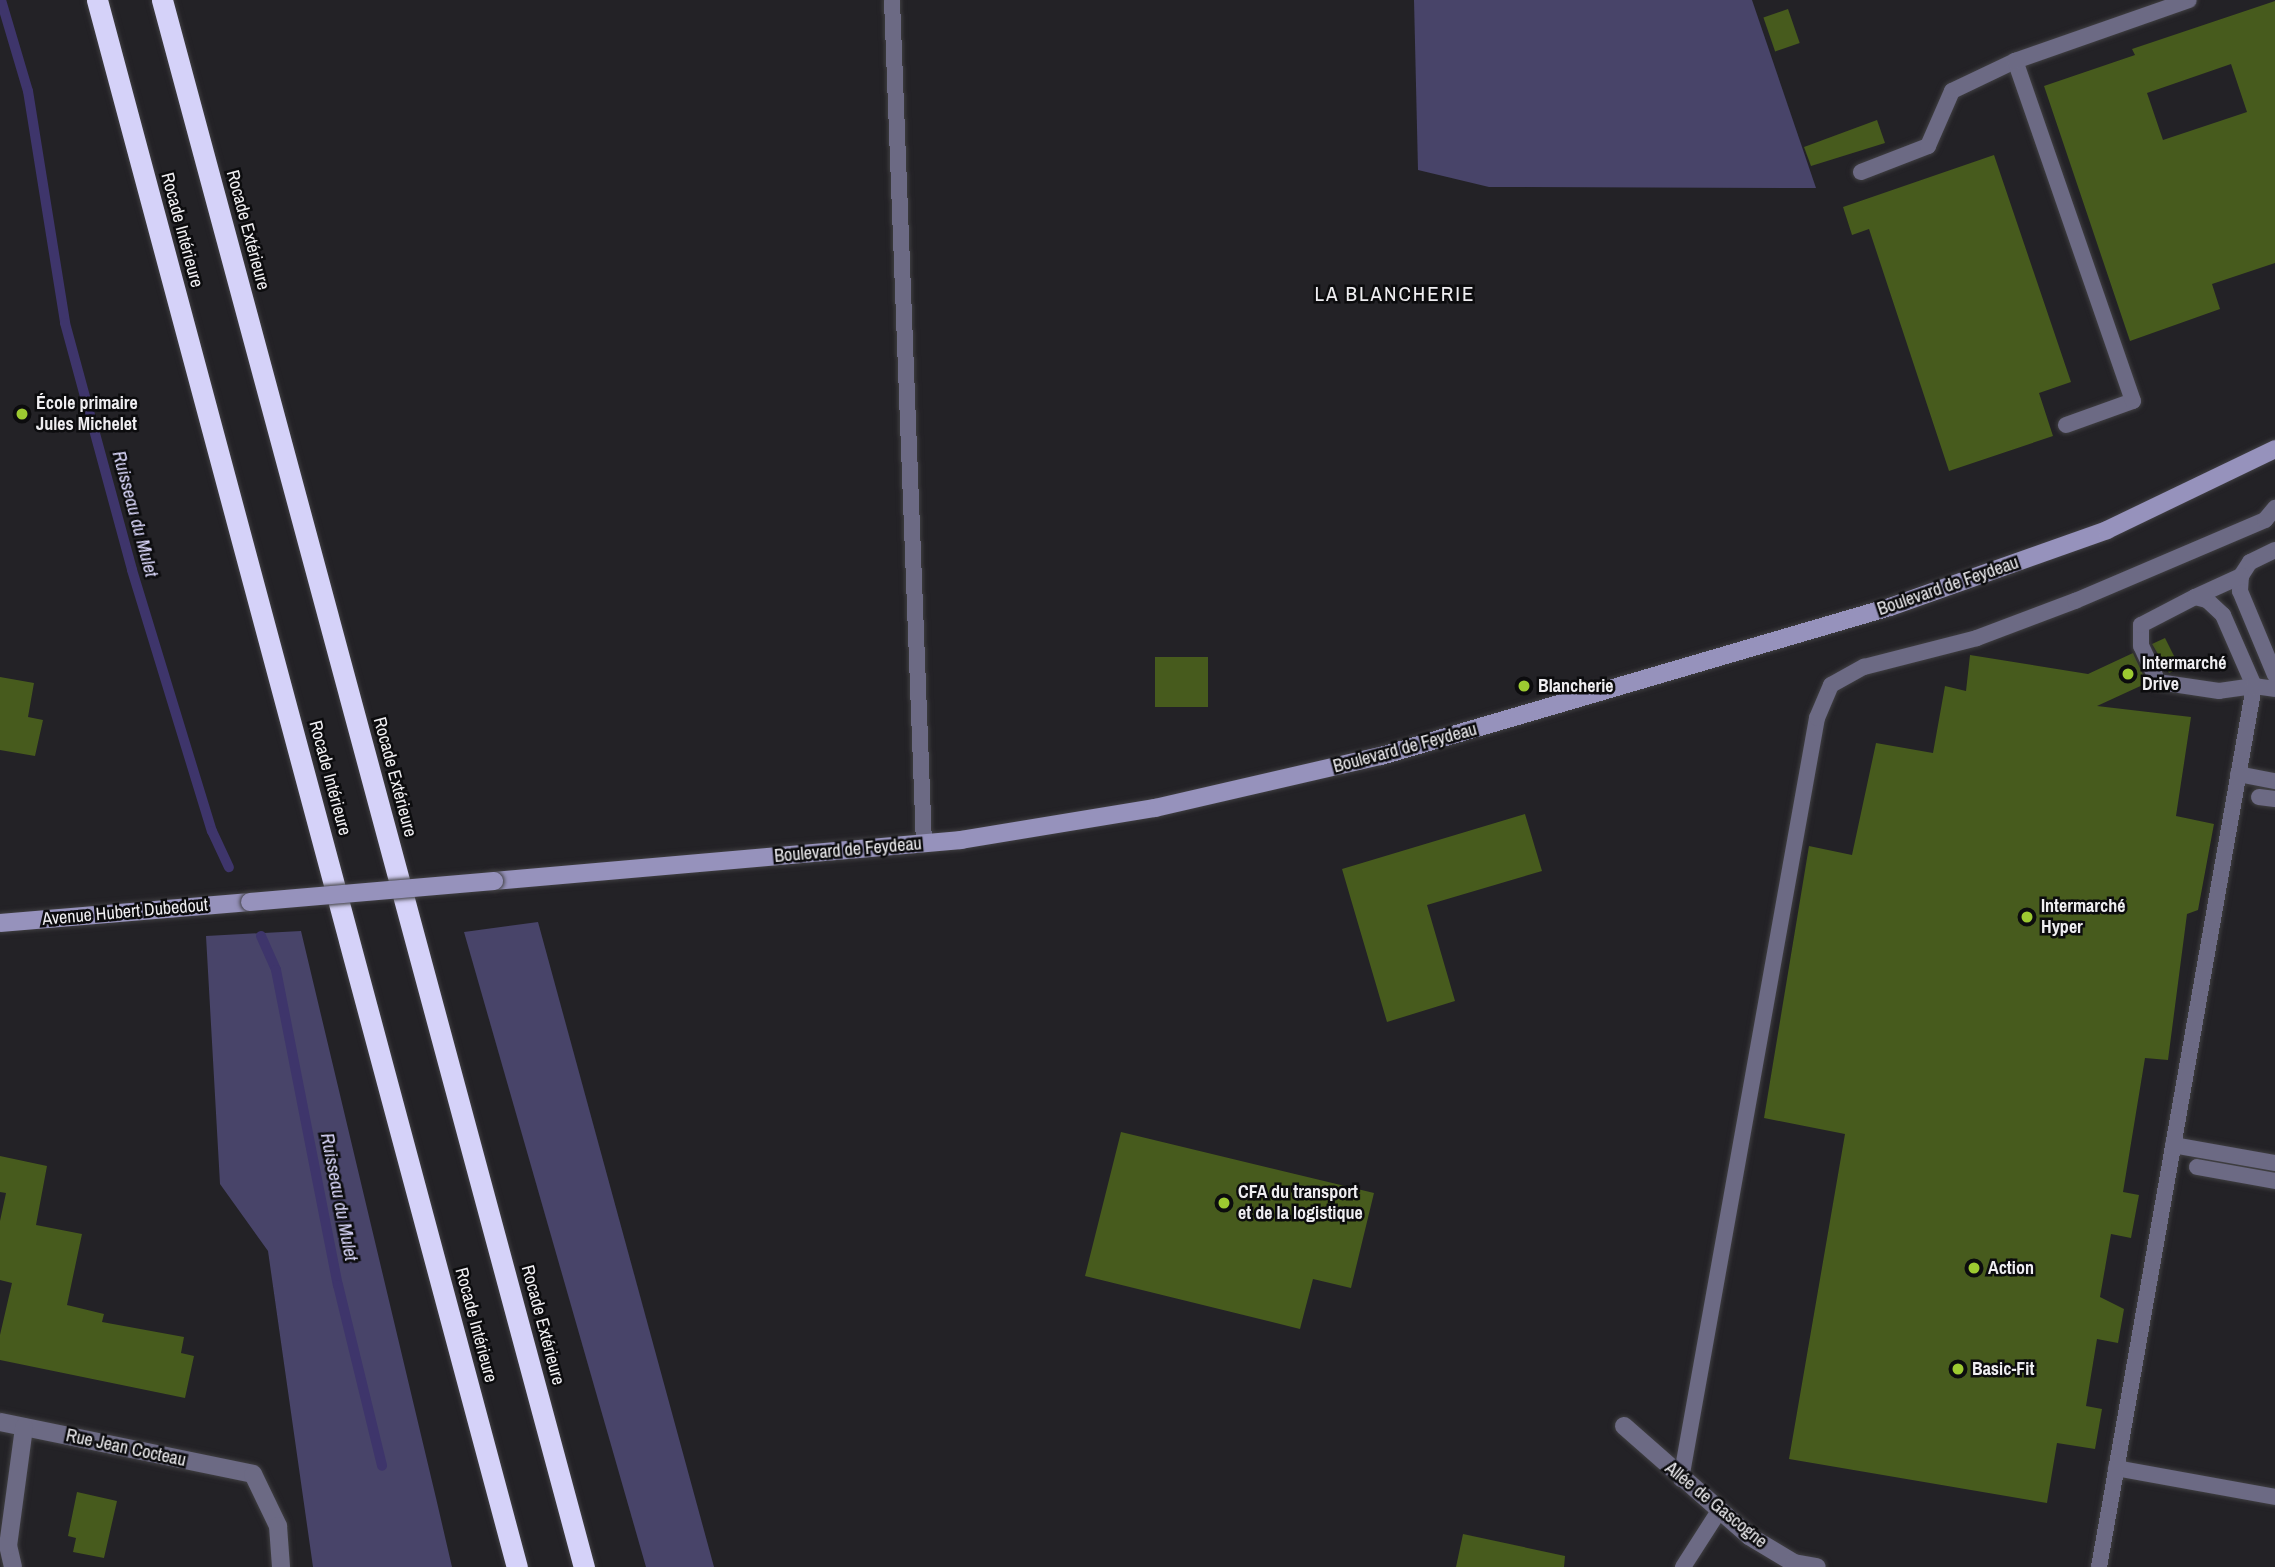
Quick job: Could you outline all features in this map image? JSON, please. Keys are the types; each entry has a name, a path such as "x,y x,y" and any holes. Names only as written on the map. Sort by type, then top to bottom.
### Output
{"highway":[{"name":"Rocade Intérieure","path":"97,0 517,1567"},
{"name":"Rocade Extérieure","path":"162,0 584,1567"}],"main road":[{"name":"Boulevard de Feydeau","path":"250,902 924,843 1155,808 1381,756 1606,693 1890,607 2107,530 2275,449"},
{"name":"Avenue Hubert Dubedout","path":"0,923 250,902"}],"street":[{"name":"Rue Jean Cocteau","path":"0,1422 253,1474 278,1526 281,1567"},
{"name":"Allée de Gascogne","path":"1624,1426 1681,1479 1749,1536 1794,1563 1817,1567"},
{"path":"13,1567 8,1546 24,1427"}],"lane":[{"path":"892,0 924,843"},
{"path":"1861,172 1928,146 1952,91 2015,61 2189,0"},
{"path":"2015,61 2133,401 2066,425"},
{"path":"1681,1479 1823,699 1847,674 1977,638 2075,601 2265,520 2275,508"},
{"path":"2275,550 2250,562 2241,576 2141,625 2141,646 2158,682 2219,691 2254,686 2275,689"},
{"path":"2241,576 2244,608 2275,675"},
{"path":"2099,1567 2254,686 2222,615 2207,600 2195,597"},
{"path":"2238,775 2275,781"},
{"path":"2173,1145 2275,1163"},
{"path":"2197,1167 2275,1181"},
{"path":"2116,1468 2275,1497"},
{"path":"1683,1567 1720,1510"}],"shaded area":[{"path":"1414,0 1752,0 1816,188 1489,187 1418,170"},
{"path":"538,922 714,1567 646,1567 464,932"},
{"path":"301,931 452,1567 313,1567 268,1251 220,1184 206,936"}],"building":[{"path":"2275,1 2275,263 2212,284 2220,309 2130,341 2044,86 2135,55 2132,49","holes":["2231,64 2247,112 2163,140 2147,93"]},
{"path":"1788,9 1800,43 1775,52 1763,17"},
{"path":"1877,120 1885,143 1811,166 1804,147"},
{"path":"1994,155 2071,382 2039,393 2053,436 1949,471 1869,229 1852,235 1843,207"},
{"path":"2165,638 2180,668 2169,673 2152,644"},
{"path":"2133,653 2147,683 2097,706 2191,717 2176,816 2214,824 2198,910 2187,914 2168,1060 2145,1058 2123,1192 2139,1195 2131,1238 2111,1234 2100,1297 2124,1309 2118,1343 2097,1339 2086,1406 2102,1409 2095,1449 2057,1443 2047,1503 1789,1459 1845,1134 1764,1118 1809,846 1852,855 1876,743 1933,753 1945,686 1966,691 1970,655 2088,674"},
{"path":"1155,657 1208,657 1208,707 1155,707"},
{"path":"0,677 34,683 28,717 43,720 35,756 0,750"},
{"path":"1525,814 1542,871 1427,905 1455,1001 1387,1022 1342,869"},
{"path":"1121,1132 1374,1193 1351,1288 1313,1279 1300,1329 1085,1276"},
{"path":"0,1156 47,1166 36,1225 82,1234 67,1305 104,1314 102,1322 184,1337 181,1353 194,1356 185,1398 0,1360 0,1335 12,1283 0,1280 0,1221 6,1193 0,1192"},
{"path":"77,1492 117,1501 104,1558 73,1552 76,1538 68,1536"},
{"path":"1463,1534 1565,1556 1564,1567 1456,1567"}],"waterway":[{"name":"Ruisseau du Mulet","path":"1,0 28,91 65,323 132,570 212,831 229,867"},
{"name":"Ruisseau du Mulet","path":"261,936 276,970 338,1285 382,1466"}],"place":[{"name":"École primaire Jules Michelet","path":"22,414"},
{"name":"Intermarché Drive","path":"2128,674"},
{"name":"Blancherie","path":"1524,686"},
{"name":"Intermarché Hyper","path":"2027,917"},
{"name":"CFA du transport et de la logistique","path":"1224,1203"},
{"name":"Action","path":"1974,1268"},
{"name":"Basic-Fit","path":"1958,1369"}],"district":[{"name":"LA BLANCHERIE","path":"1395,294"}]}
